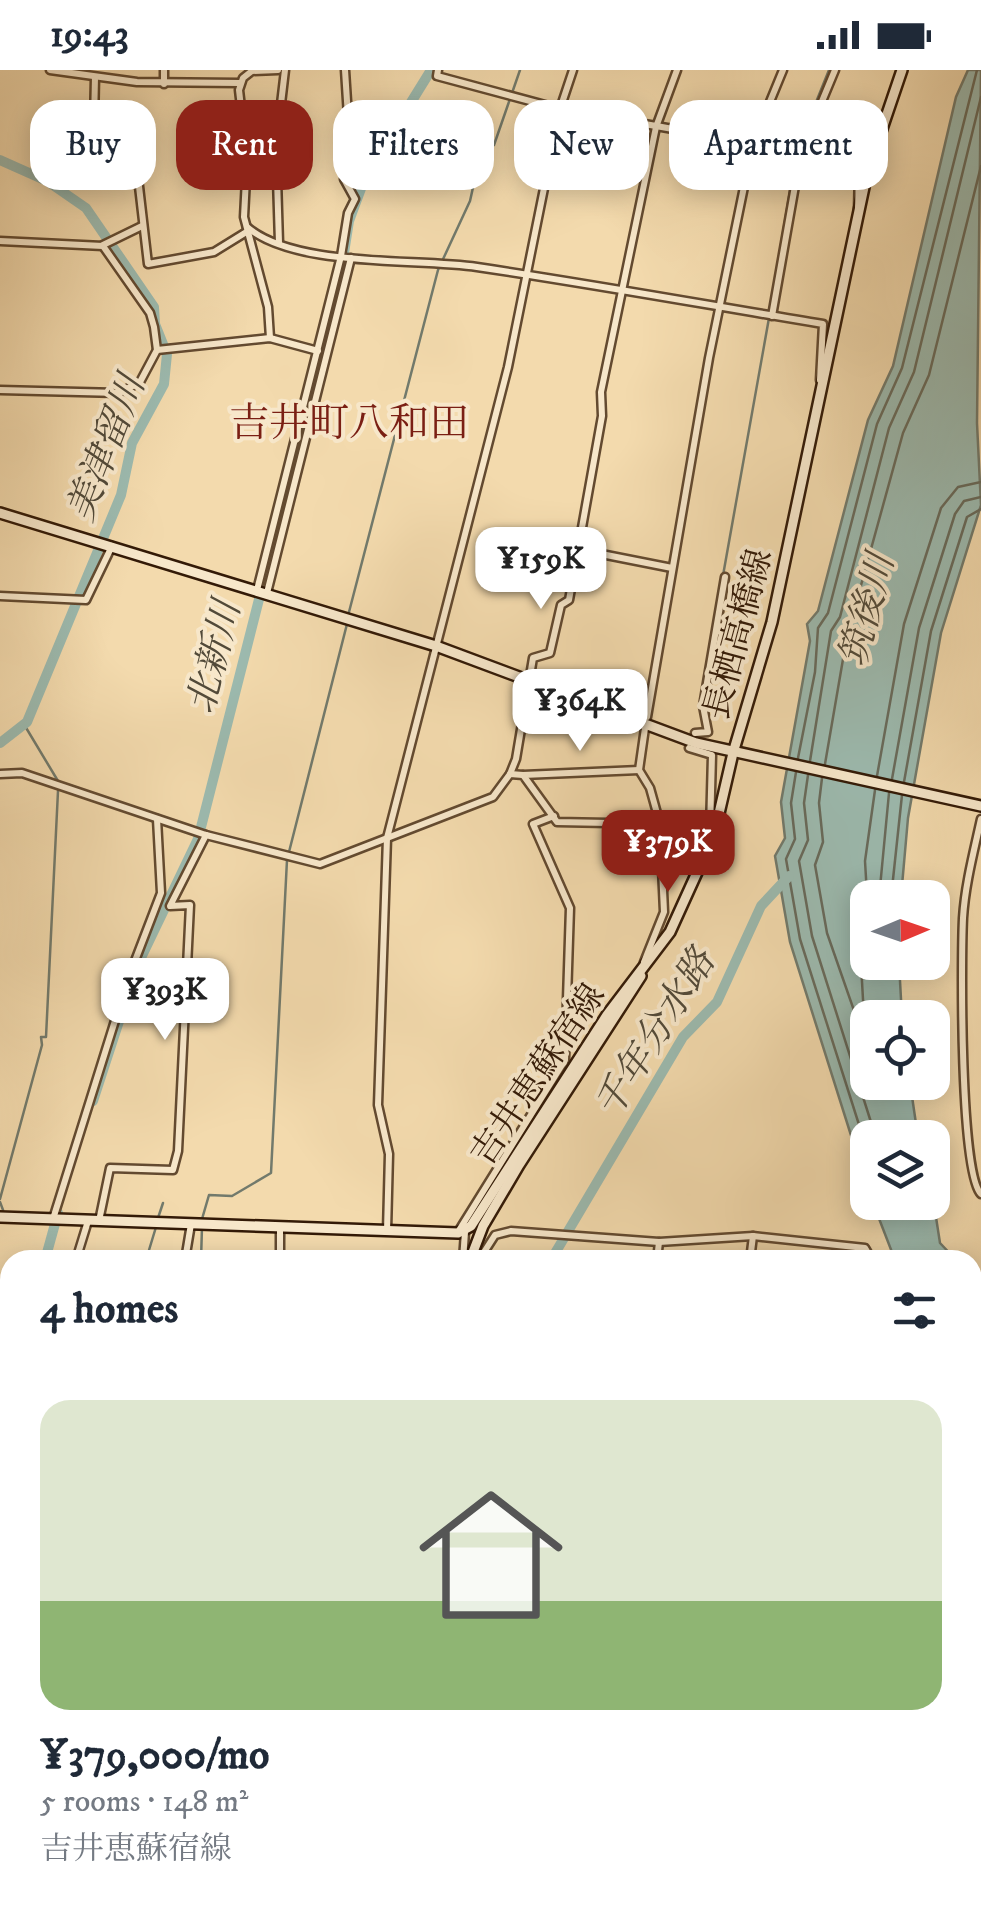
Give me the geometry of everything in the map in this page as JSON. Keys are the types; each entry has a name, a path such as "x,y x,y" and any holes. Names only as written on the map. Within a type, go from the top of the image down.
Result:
{"main road":[{"name":"長栖高橋線","path":"0,513 436,646 649,727 736,754 772,622 858,213 902,70"},
{"path":"736,754 978,805"},
{"name":"吉井恵蘇宿線","path":"462,1233 683,908 714,835 736,754"},
{"path":"472,1250 510,1180 645,968"},
{"path":"0,1217 462,1233"}],"street":[{"path":"50,70 164,84 240,83 257,70 278,70"},
{"path":"164,70 164,84"},
{"path":"280,243 276,146 285,70"},
{"path":"262,592 347,257 348,213 355,199 344,179 349,132 345,70"},
{"path":"438,70 437,76 522,100"},
{"path":"563,100 573,70"},
{"path":"0,774 22,773 206,835 320,864 492,797 510,774 533,658 550,653 561,605 569,600 602,416 601,392 656,127 678,70"},
{"path":"771,100 783,70"},
{"path":"823,100 835,70"},
{"path":"95,76 96,130 103,141 126,144 136,152 148,264 214,252 248,229"},
{"path":"240,83 248,229 268,307 270,338"},
{"path":"649,126 669,129"},
{"path":"386,1231 390,1154 378,1105 387,838 528,275 544,190"},
{"path":"647,717 743,190"},
{"path":"772,316 794,190"},
{"path":"858,213 859,190"},
{"path":"0,241 106,243 142,226"},
{"path":"248,229 280,243 347,257 441,262 823,324 822,396"},
{"path":"106,243 150,313 162,349"},
{"path":"262,592 318,351 347,257"},
{"path":"162,349 270,338 318,351"},
{"path":"0,390 119,393 140,382 162,349"},
{"path":"0,596 86,600 112,545"},
{"path":"581,550 672,568"},
{"path":"695,732 708,732 704,706 724,578"},
{"path":"645,728 640,770 650,788 660,824 664,912 645,968"},
{"path":"689,748 712,755 710,829 714,835"},
{"path":"510,774 640,770"},
{"path":"523,775 558,822 660,824"},
{"path":"465,1250 462,1233 565,1060 570,908 533,824 554,816"},
{"path":"57,1219 128,980 161,893 158,819"},
{"path":"981,819 966,890 963,958 967,1129 981,1194"},
{"path":"80,1250 110,1168 173,1170 178,1152 190,905 170,906 206,835"},
{"path":"189,1250 198,1224"},
{"path":"280,1229 280,1250"},
{"path":"485,1250 494,1235 512,1231 659,1242 753,1236 854,1245 866,1250"},
{"path":"751,1250 753,1236"},
{"path":"659,1242 659,1250"}],"water":[{"name":"筑後川","path":"968,70 981,70 977,423 981,505 941,633 908,818 903,880 850,880 850,980 900,980 901,1000 850,1000 850,1100 913,1100 915,1120 850,1120 850,1132 790,942 775,856 785,838 781,802 810,641 807,624 818,611 868,420 893,366 956,97"},
{"path":"880,1220 936,1220 940,1243 947,1250 891,1250"}],"waterway":[{"name":"北新川","path":"93,1101 137,966 198,839 339,285 349,221 366,175 431,70"},
{"path":"349,612 438,270 470,201 480,156 494,145 520,70"},
{"path":"817,100 829,70"},
{"name":"美津留川","path":"0,160 47,181 86,208 154,307 155,324 167,354 164,384 132,443 121,495 27,722 0,743"},
{"path":"770,310 790,190"},
{"path":"702,693 769,318"},
{"path":"289,852 347,624"},
{"path":"25,726 58,781"},
{"path":"0,1199 41,1037 46,1037 58,791"},
{"path":"202,1219 209,1195 232,1196 271,1173 287,860"},
{"name":"千年分水路","path":"557,1250 683,1037 717,1002 761,906 789,876"},
{"path":"0,1202 3,1210"},
{"path":"158,1218 163,1203"},
{"name":"北新川","path":"48,1250 58,1213"},
{"path":"149,1250 156,1227"},
{"path":"201,1250 202,1227"},
{"path":"283,1250 284,1234"}],"district":[{"name":"吉井町八和田","path":"349,422"}]}
